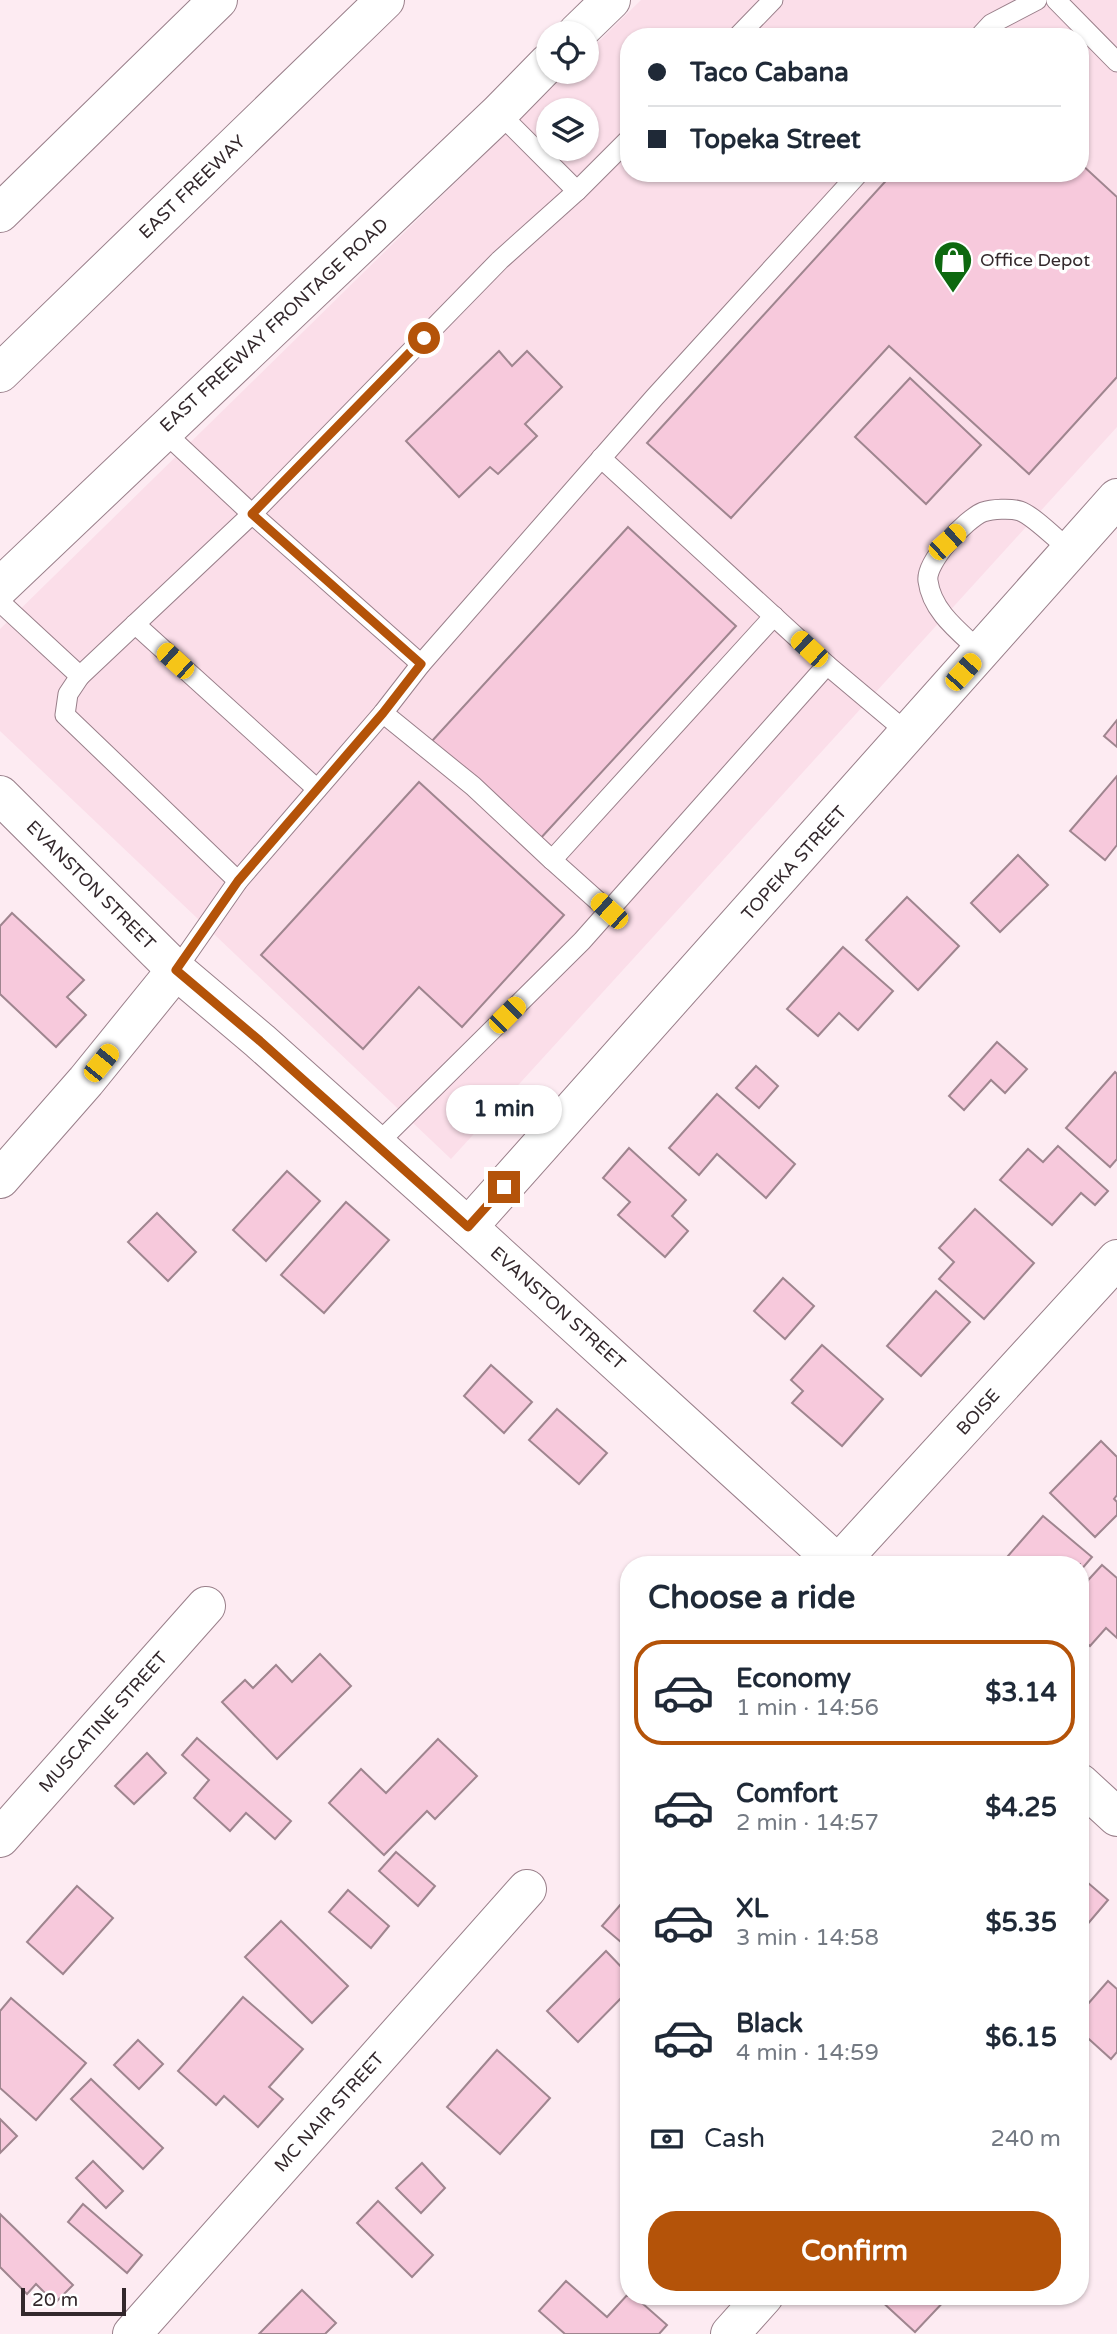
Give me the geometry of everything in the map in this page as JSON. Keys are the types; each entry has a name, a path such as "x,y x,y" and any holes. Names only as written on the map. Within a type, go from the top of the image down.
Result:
{"main road":[{"path":"0,213 218,0"},
{"name":"EAST FREEWAY","path":"0,373 385,0"},
{"path":"589,21 611,0"},
{"name":"EAST FREEWAY FRONTAGE ROAD","path":"0,587 536,76"},
{"name":"TOPEKA STREET","path":"468,1227 1117,498"},
{"name":"EVANSTON STREET","path":"0,795 176,970 468,1227 829,1556"},
{"path":"0,1179 86,1081 176,970"},
{"name":"BOISE","path":"845,1556 1117,1259"},
{"name":"MUSCATINE STREET","path":"0,1838 206,1606"},
{"path":"1089,1791 1117,1817"},
{"name":"MC NAIR STREET","path":"132,2334 527,1889"},
{"path":"730,2334 756,2305"}],"lane":[{"path":"746,28 773,0"},
{"path":"987,28 1037,0"},
{"path":"1056,0 1084,28"},
{"path":"1089,34 1117,62"},
{"path":"499,113 577,191"},
{"path":"238,881 65,715 68,694 80,676 252,514 500,260 620,148"},
{"path":"176,970 238,881 383,713 421,664 601,458 851,182"},
{"path":"163,430 252,514 421,664"},
{"path":"601,458 827,665 909,734"},
{"path":"981,652 933,602 927,578 947,542 981,513 1020,511 1070,551"},
{"path":"0,603 80,676"},
{"path":"552,860 774,616"},
{"path":"135,624 317,789"},
{"path":"376,1145 582,940 827,665"},
{"path":"383,713 473,786 609,911"}],"shaded area":[{"path":"641,0 1117,0 1117,427 451,1159 0,731 0,629 536,103 536,161 599,161 599,98 541,98 556,84 599,84 599,41"}],"building":[{"path":"1089,171 1117,197 1117,377 1029,474 889,346 731,518 647,443 885,182 1089,182"},
{"path":"499,351 512,366 527,351 562,387 525,424 537,436 498,474 490,467 459,497 406,441"},
{"path":"910,378 981,445 926,504 855,437"},
{"path":"628,527 736,626 539,840 432,741"},
{"path":"1117,720 1117,747 1104,736"},
{"path":"1117,776 1117,845 1105,860 1070,831"},
{"path":"419,782 564,915 462,1027 419,987 363,1049 261,955"},
{"path":"1018,855 1048,885 1000,932 971,903"},
{"path":"907,897 959,946 918,990 866,940"},
{"path":"12,913 84,980 67,997 86,1015 56,1047 0,994 0,926"},
{"path":"843,947 893,991 858,1030 839,1013 818,1036 787,1009"},
{"path":"997,1042 1027,1069 1005,1093 991,1080 964,1110 949,1096"},
{"path":"756,1066 778,1086 759,1108 736,1088"},
{"path":"1115,1072 1117,1159 1110,1167 1066,1128"},
{"path":"717,1094 795,1164 766,1198 717,1154 699,1175 669,1148"},
{"path":"1058,1146 1108,1191 1095,1205 1081,1193 1052,1225 1000,1180 1028,1149 1043,1162"},
{"path":"629,1148 686,1200 672,1216 688,1231 665,1257 618,1215 630,1202 603,1178"},
{"path":"287,1171 320,1201 266,1261 233,1230"},
{"path":"346,1202 389,1240 324,1313 281,1275"},
{"path":"975,1209 1034,1263 984,1319 939,1279 954,1262 939,1248"},
{"path":"157,1213 196,1252 168,1281 128,1242"},
{"path":"783,1278 814,1306 785,1339 754,1311"},
{"path":"936,1291 970,1322 921,1376 887,1346"},
{"path":"822,1345 883,1399 842,1446 792,1403 803,1391 791,1380"},
{"path":"491,1365 532,1402 504,1433 464,1396"},
{"path":"557,1409 607,1453 579,1484 529,1440"},
{"path":"1101,1441 1117,1457 1117,1495 1114,1499 1117,1502 1117,1515 1095,1537 1050,1493"},
{"path":"1043,1516 1092,1557 1089,1560 1089,1556 1008,1556"},
{"path":"1102,1565 1117,1578 1117,1638 1106,1628 1090,1646 1089,1645 1089,1579"},
{"path":"320,1654 351,1686 277,1759 222,1702 245,1680 253,1688 276,1665 292,1682"},
{"path":"197,1738 291,1821 275,1839 246,1813 230,1831 194,1798 209,1780 182,1755"},
{"path":"438,1739 477,1776 435,1819 427,1811 384,1855 329,1803 361,1769 386,1793"},
{"path":"147,1753 166,1773 134,1804 115,1786"},
{"path":"396,1852 435,1886 418,1906 379,1871"},
{"path":"1089,1884 1108,1900 1089,1922"},
{"path":"77,1886 113,1918 63,1974 27,1942"},
{"path":"348,1890 389,1926 371,1948 329,1912"},
{"path":"620,1905 620,1941 602,1926"},
{"path":"281,1921 348,1986 312,2023 245,1957"},
{"path":"606,1951 620,1966 620,1999 578,2042 547,2011"},
{"path":"1108,1981 1117,1989 1117,2052 1111,2059 1089,2039 1089,2003"},
{"path":"243,1997 303,2049 269,2087 283,2099 258,2127 224,2096 216,2105 178,2071"},
{"path":"11,1998 86,2063 36,2120 0,2088 0,2011"},
{"path":"138,2040 163,2064 139,2089 114,2065"},
{"path":"497,2050 550,2098 500,2154 447,2107"},
{"path":"91,2079 163,2148 143,2169 71,2099"},
{"path":"0,2119 17,2136 0,2153"},
{"path":"93,2161 123,2191 106,2208 76,2178"},
{"path":"422,2163 445,2188 421,2213 396,2188"},
{"path":"378,2201 433,2255 412,2277 357,2223"},
{"path":"83,2204 142,2255 127,2273 68,2222"},
{"path":"0,2214 73,2285 55,2303 36,2284 27,2294 0,2267"},
{"path":"566,2281 607,2317 620,2303 620,2305 644,2305 667,2325 659,2334 565,2334 539,2311"},
{"path":"302,2290 336,2323 325,2334 259,2334"},
{"path":"886,2305 940,2305 915,2332"}],"place":[{"name":"Office Depot","path":"953,294"}],"route":[{"path":"424,338 252,514 421,664 383,713 238,881 176,970 260,1041 468,1227 504,1187"}]}
